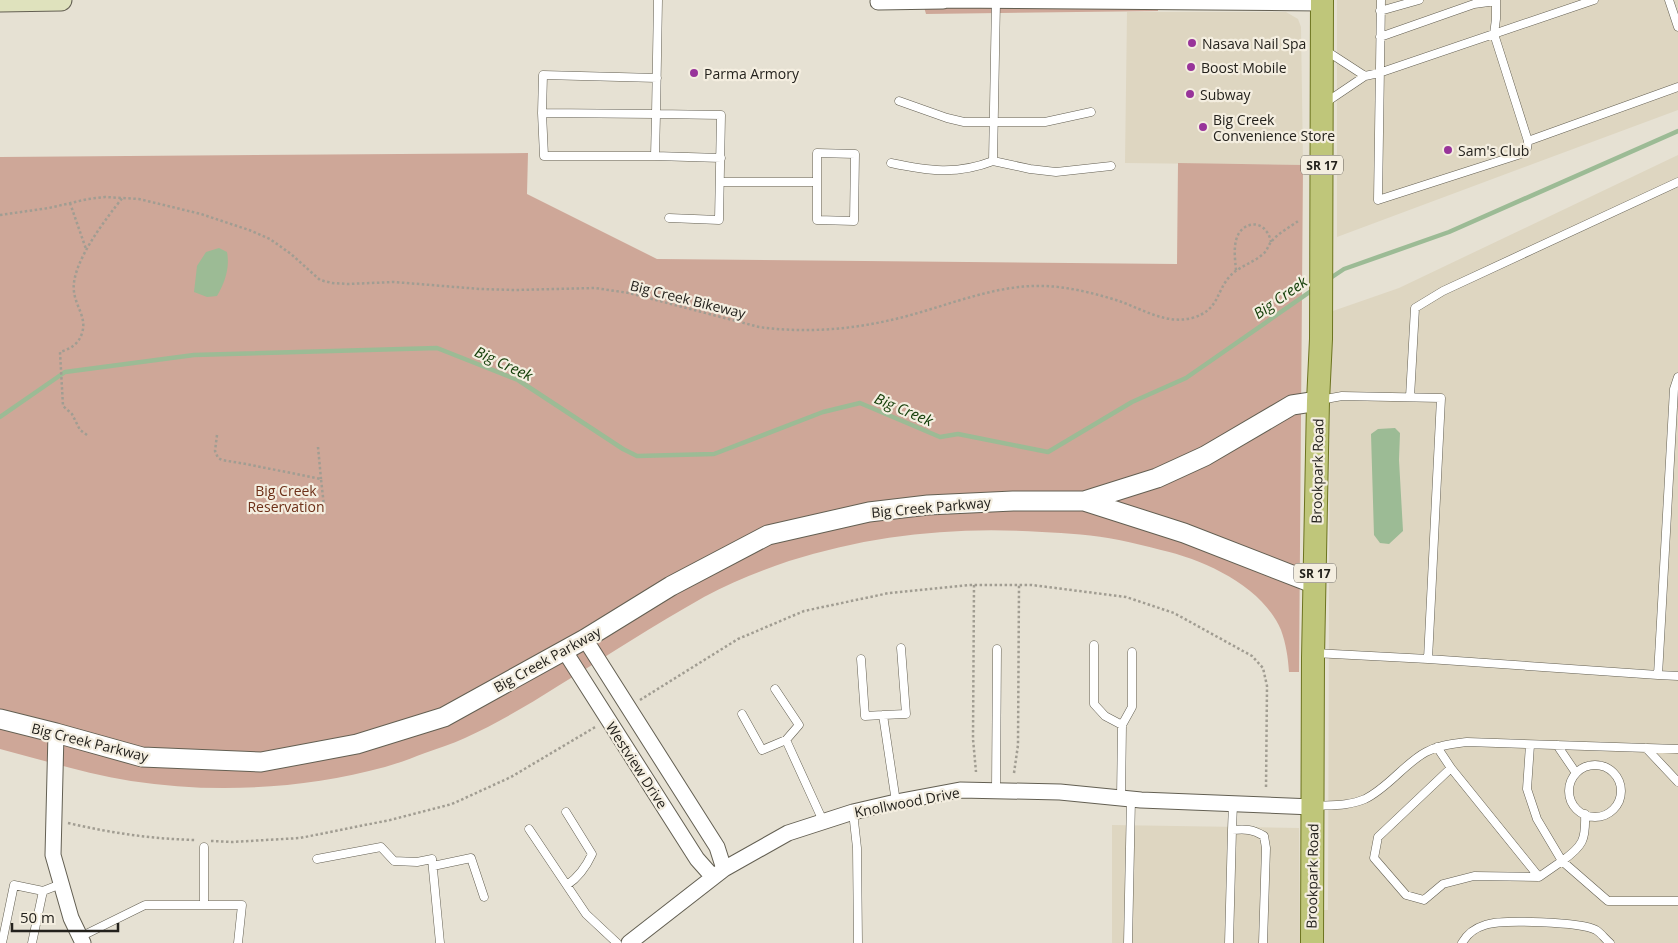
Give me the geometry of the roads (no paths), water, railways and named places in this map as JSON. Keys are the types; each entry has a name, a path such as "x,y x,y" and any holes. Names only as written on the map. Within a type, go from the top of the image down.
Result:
{"main road":[{"path":"0,1 61,0"},
{"name":"Brookpark Road","path":"1312,943 1313,654 1321,339 1322,1"}],"street":[{"path":"878,2 943,0 1322,1"},
{"name":"Big Creek Parkway","path":"0,720 56,733 142,757 261,762 357,744 444,717 585,639 672,586 768,535 870,512 928,505 1013,501 1084,501 1157,478 1205,456 1292,405 1318,400"},
{"name":"Big Creek Parkway","path":"1084,501 1184,534 1315,584"},
{"name":"Westview Drive","path":"585,639 717,847 719,873"},
{"name":"Westview Drive","path":"564,650 697,859 719,873"},
{"path":"617,734 632,714"},
{"path":"56,733 53,855 71,918 82,940"},
{"path":"662,804 681,790"},
{"name":"Knollwood Drive","path":"629,943 719,873 788,833 853,812 896,802 960,790 996,790 1060,792 1126,799 1313,807"}],"lane":[{"path":"655,156 658,0"},
{"path":"1380,37 1474,2 1496,1 1494,34 1528,141 1527,148 1521,154 1378,200 1379,73 1381,0"},
{"path":"1380,11 1419,0"},
{"path":"1322,106 1365,76 1379,73 1594,0"},
{"path":"1669,0 1678,27"},
{"path":"993,161 996,1"},
{"path":"1322,49 1365,76"},
{"path":"657,78 543,75 544,156 721,158"},
{"path":"1528,141 1678,87"},
{"path":"899,101 964,122 1045,122 1090,112"},
{"path":"542,113 721,114 719,220 669,218"},
{"path":"817,154 854,154 854,222 817,220 817,182 817,154"},
{"path":"891,163 920,170 938,171 968,168 993,161 1030,169 1056,172 1111,166"},
{"path":"721,182 817,182"},
{"path":"1410,397 1414,308 1443,291 1678,182"},
{"path":"1658,675 1674,389 1678,378"},
{"path":"1318,400 1342,396 1441,398 1428,659"},
{"path":"1094,645 1094,704 1105,716 1122,725"},
{"path":"862,659 865,716 906,714 901,648"},
{"path":"996,790 997,649"},
{"path":"1128,943 1126,799 1122,725 1132,707 1132,652"},
{"path":"1313,654 1428,659 1678,676"},
{"path":"742,714 762,750 786,740 799,725 774,689"},
{"path":"883,715 896,802"},
{"path":"786,740 823,821"},
{"path":"1313,807 1345,804 1364,799 1385,786 1424,753 1438,747 1467,742 1678,749"},
{"path":"1530,745 1527,789 1537,819 1562,861 1608,901 1678,901"},
{"path":"1557,746 1576,774"},
{"path":"1438,747 1451,768 1539,877"},
{"path":"1646,748 1678,782"},
{"path":"1591,765 1600,765 1615,774 1621,791 1619,800 1614,808 1601,816 1585,814 1573,804 1569,788 1571,780 1583,768 1591,765"},
{"path":"1451,768 1378,837 1374,858 1406,896 1424,900 1443,884 1474,876 1539,877 1576,851 1585,831 1585,814"},
{"path":"1229,943 1233,804"},
{"path":"566,812 592,854 586,868 567,885"},
{"path":"853,812 856,848 858,943"},
{"path":"529,829 586,914 616,943"},
{"path":"1232,830 1252,830 1264,836 1266,848 1263,943"},
{"path":"204,847 204,905"},
{"path":"317,859 380,848 394,861 417,862 432,859 440,943"},
{"path":"433,866 472,858 484,897"},
{"path":"2,943 14,885 43,891 61,884"},
{"path":"32,943 43,891"},
{"path":"82,940 145,905 242,905 238,943"},
{"path":"1462,943 1467,935 1485,924 1502,922 1577,925 1596,930 1610,943"}],"waterway":[{"name":"Big Creek","path":"1329,279 1344,269 1449,232 1678,131"},
{"name":"Big Creek","path":"0,417 65,372 194,355 437,348 518,380 623,449 637,456 714,454 823,412 860,403 940,437 958,434 1048,452 1132,402 1186,378 1314,289"}],"place":[{"name":"Nasava Nail Spa","path":"1192,43"},
{"name":"Boost Mobile","path":"1191,67"},
{"name":"Parma Armory","path":"694,73"},
{"name":"Subway","path":"1190,94"},
{"name":"Big Creek Convenience Store","path":"1203,127"},
{"name":"Sam's Club","path":"1448,150"}],"park label":[{"name":"Big Creek Reservation","path":"286,498"}]}
